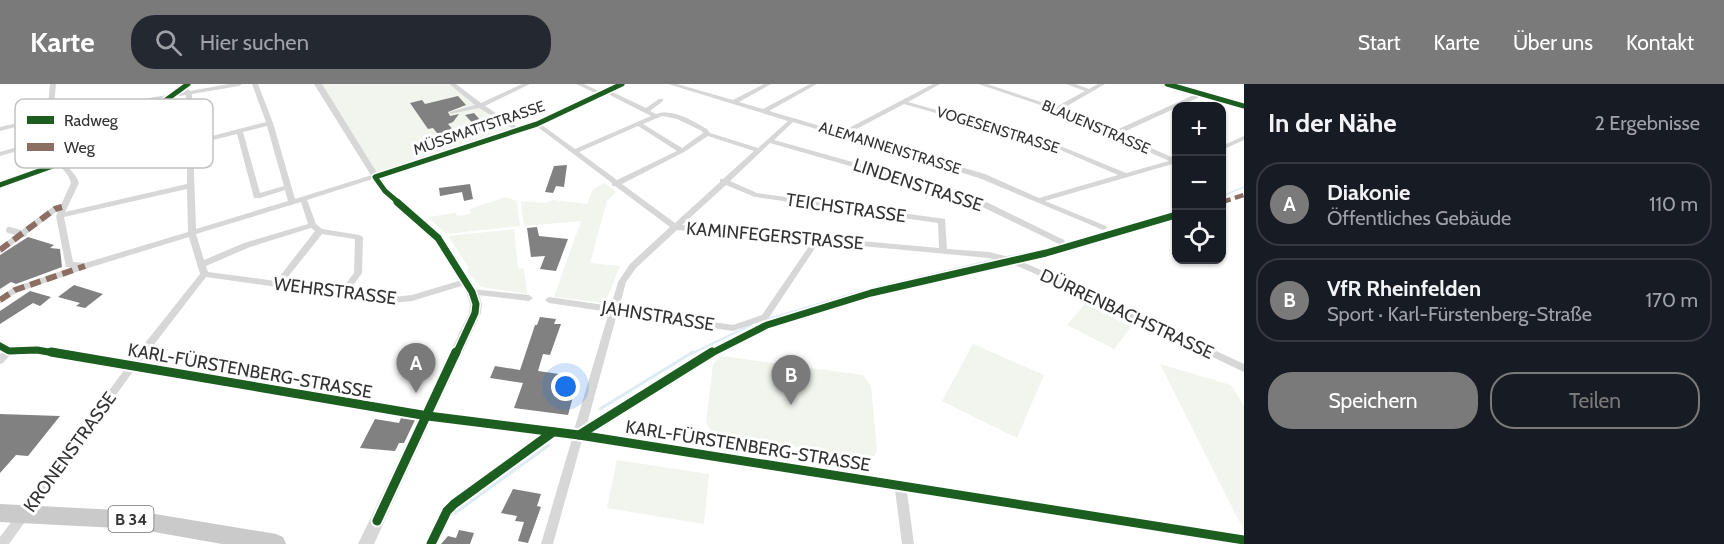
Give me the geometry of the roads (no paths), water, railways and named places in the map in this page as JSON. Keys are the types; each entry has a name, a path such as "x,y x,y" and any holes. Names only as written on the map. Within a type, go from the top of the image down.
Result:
{"main road":[{"path":"167,99 187,88"},
{"path":"0,184 50,168"},
{"name":"B 34","path":"0,513 137,520 276,544"}],"street":[{"path":"51,99 53,84"},
{"path":"187,88 239,84"},
{"path":"255,84 270,123 292,202"},
{"path":"318,84 385,191 431,230 469,287 476,304 475,313 428,416 366,544"},
{"path":"452,84 480,106 519,130"},
{"path":"452,113 480,106 528,84"},
{"path":"579,84 654,115"},
{"name":"MÜSSMATTSTRASSE","path":"85,266 375,177 537,124 622,84"},
{"name":"ALEMANNENSTRASSE","path":"671,84 982,176 1102,228"},
{"path":"691,90 699,84"},
{"path":"734,102 768,84"},
{"path":"764,111 814,84"},
{"path":"842,134 937,84"},
{"name":"BLAUENSTRASSE","path":"981,84 1057,109 1172,159"},
{"path":"1069,84 1090,91"},
{"path":"1057,109 1102,84"},
{"path":"1167,84 1244,106"},
{"path":"1116,133 1202,94"},
{"path":"154,99 171,96"},
{"path":"646,111 661,100"},
{"name":"VOGESENSTRASSE","path":"903,102 1051,144 1124,175"},
{"path":"574,152 639,124 654,115 661,114 679,117 702,127 707,134 759,150"},
{"path":"547,544 622,282 628,272 723,181 793,119"},
{"path":"213,138 270,123"},
{"name":"KAMINFEGERSTRASSE","path":"537,124 675,227 989,255 1011,260"},
{"path":"639,124 682,151"},
{"path":"0,129 15,125"},
{"path":"240,132 256,196 287,187"},
{"path":"615,184 682,151 707,134"},
{"path":"1226,146 1244,138"},
{"name":"LINDENSTRASSE","path":"769,141 971,198 1061,242"},
{"path":"0,154 15,150"},
{"path":"1039,200 1172,162"},
{"path":"67,168 71,171 75,183 61,211 69,265 85,266"},
{"path":"190,168 192,233 203,269 247,245 312,225"},
{"name":"TEICHSTRASSE","path":"723,181 755,195 942,221 943,252"},
{"path":"0,250 56,208 61,211 190,186"},
{"path":"303,198 312,225 320,231 359,237 357,273 343,293"},
{"path":"9,230 24,234"},
{"path":"278,284 320,231"},
{"name":"JAHNSTRASSE","path":"549,300 614,308 734,328 765,317 817,240"},
{"name":"DÜRRENBACHSTRASSE","path":"1011,260 1244,368"},
{"path":"0,300 15,291 85,266"},
{"name":"WEHRSTRASSE","path":"203,269 278,284 393,300 469,287"},
{"name":"KRONENSTRASSE","path":"2,544 203,269"},
{"path":"469,287 529,298"},
{"path":"0,360 5,348"},
{"name":"KARL-FÜRSTENBERG-STRASSE","path":"5,348 37,350 428,416 579,435 1244,540"},
{"path":"900,485 908,544"}],"waterway":[{"path":"1226,194 1244,187"},
{"path":"1006,257 1044,250 1172,212"},
{"path":"768,319 862,291 997,259"},
{"path":"691,354 751,325"},
{"path":"600,409 693,352"},
{"path":"455,513 549,445"}],"place":[{"name":"Diakonie","path":"416,393"},
{"name":"VfR Rheinfelden","path":"791,405"}]}
